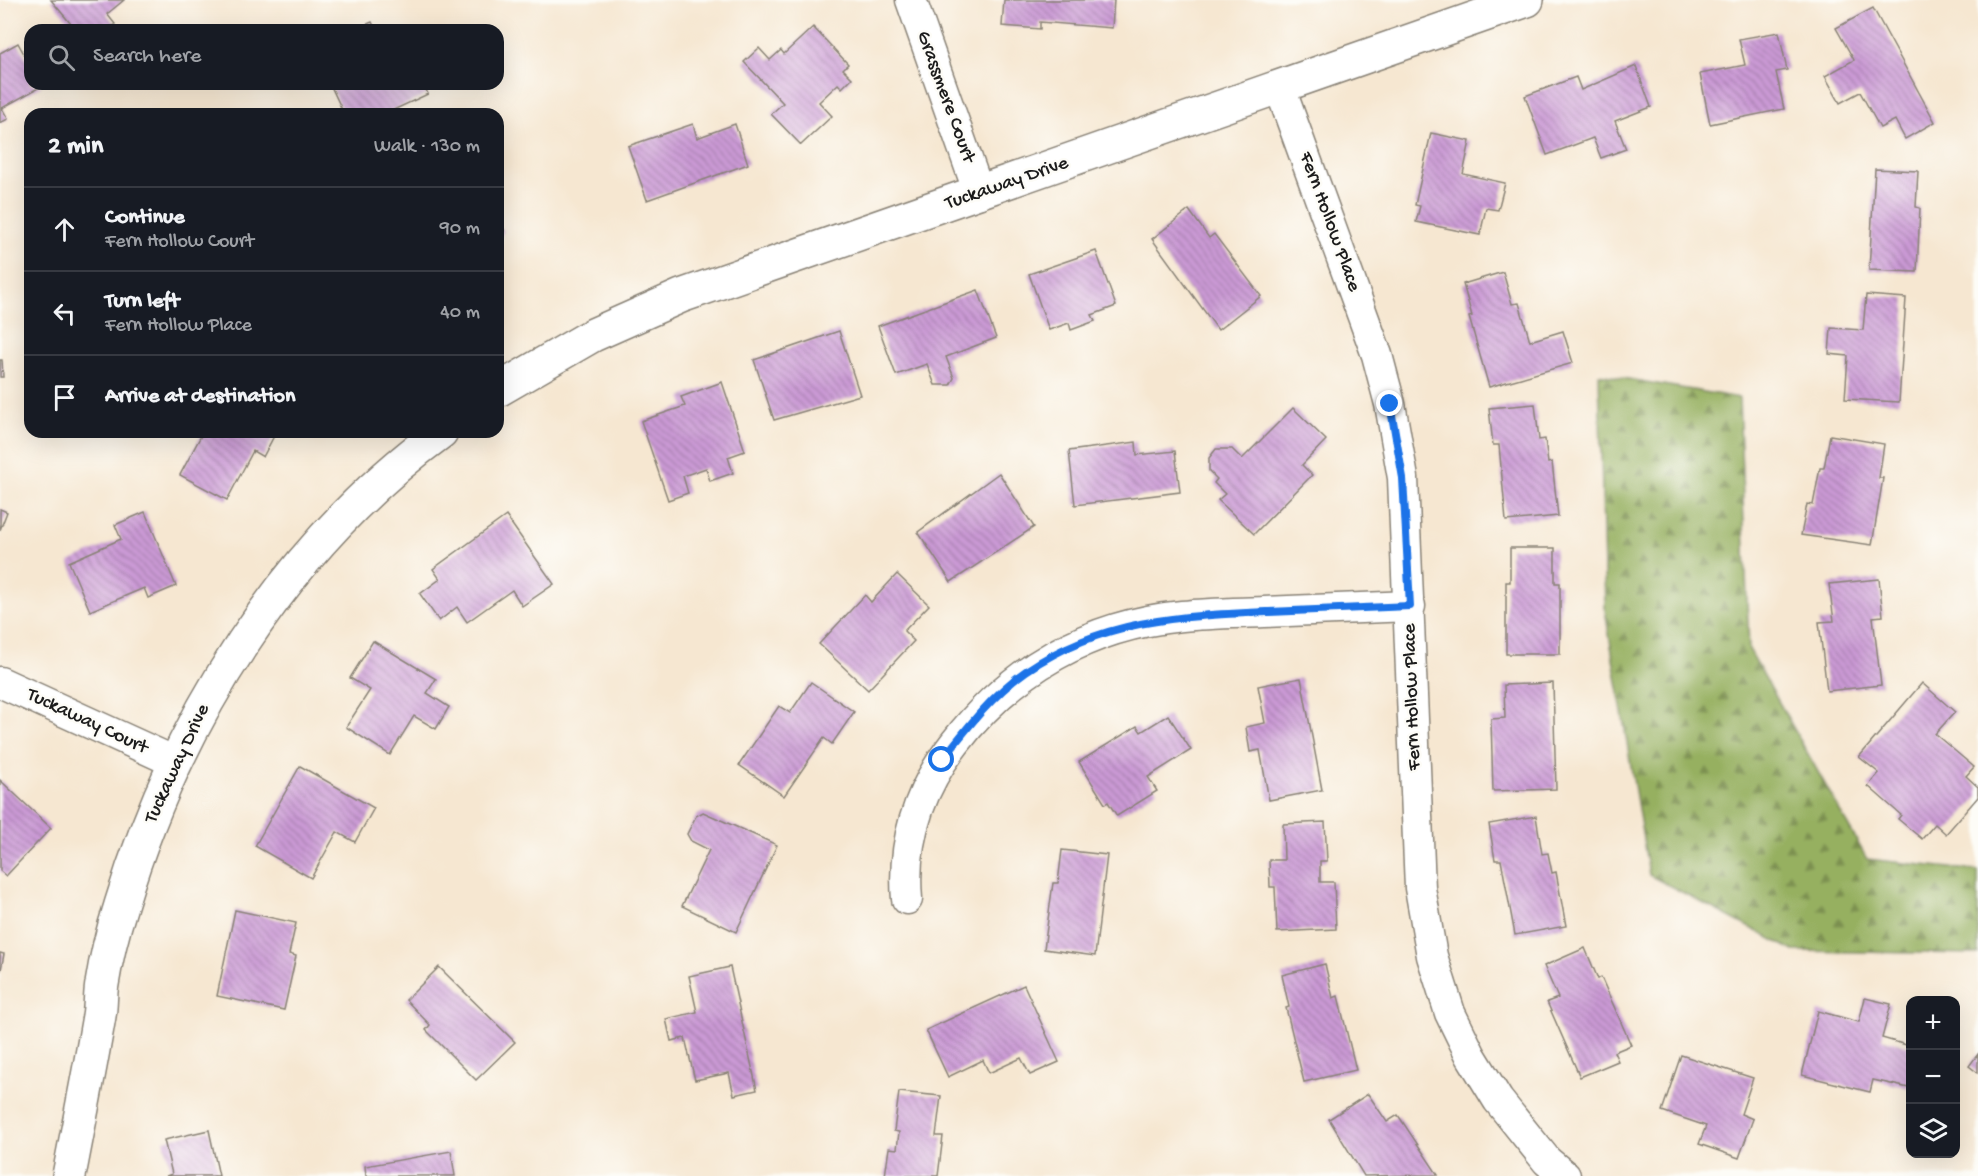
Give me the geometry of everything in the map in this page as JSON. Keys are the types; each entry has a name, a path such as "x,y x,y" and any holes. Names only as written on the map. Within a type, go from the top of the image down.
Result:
{"street":[{"name":"Grassmere Court","path":"910,0 979,194"},
{"name":"Tuckaway Drive","path":"504,386 592,335 681,296 979,194 1527,0"},
{"name":"Fern Hollow Place","path":"1280,88 1377,355 1390,404 1403,478 1420,888 1432,956 1450,1013 1471,1056 1498,1100 1547,1161 1565,1176"},
{"name":"Tuckaway Drive","path":"69,1176 100,1013 102,984 121,905 154,809 174,762 208,699 271,604 320,543 424,438"},
{"path":"907,899 909,840 920,801 942,760 979,712 1025,672 1066,648 1134,623 1182,616 1410,606"},
{"name":"Tuckaway Court","path":"0,682 174,762"}],"green space":[{"path":"1599,374 1739,398 1749,649 1867,859 1978,871 1978,954 1794,951 1649,875 1605,610"}],"building":[{"path":"51,0 124,0 107,14 115,24 71,24"},
{"path":"1004,0 1114,0 1112,28 1040,22 1040,29 1002,26"},
{"path":"1873,8 1935,122 1905,139 1895,120 1880,128 1860,92 1840,103 1825,76 1854,60 1836,28"},
{"path":"813,27 848,64 843,69 852,78 842,88 838,84 819,102 832,116 801,145 771,114 783,103 744,62 759,48 770,60 781,50 784,54"},
{"path":"1779,32 1787,70 1776,72 1784,109 1710,124 1700,74 1745,65 1739,39"},
{"path":"18,43 24,54 24,90 35,90 2,108 8,119 0,123 0,53"},
{"path":"1636,66 1651,107 1615,121 1626,149 1601,158 1593,138 1547,155 1525,96 1576,77 1581,90"},
{"path":"333,90 426,90 428,94 398,108 341,108"},
{"path":"693,124 697,138 735,124 748,164 647,200 628,146"},
{"path":"1431,133 1470,141 1463,174 1505,183 1498,210 1486,208 1480,235 1416,222 1420,206 1415,205"},
{"path":"1875,169 1918,171 1916,207 1920,208 1917,272 1869,270"},
{"path":"1189,210 1209,238 1214,234 1261,296 1218,330 1152,239"},
{"path":"1096,251 1116,306 1092,315 1095,321 1071,330 1069,323 1049,330 1029,274"},
{"path":"1503,272 1512,304 1519,303 1530,341 1563,331 1573,363 1489,387 1469,317 1472,316 1463,284"},
{"path":"978,290 996,338 946,357 954,378 950,385 935,385 927,364 896,375 878,326"},
{"path":"1866,295 1906,298 1899,402 1845,399 1848,356 1829,354 1831,328 1863,330"},
{"path":"839,331 860,395 774,420 754,360"},
{"path":"0,360 2,360 3,377 0,377"},
{"path":"722,382 745,451 728,457 733,473 710,481 706,468 683,476 688,493 668,500 641,421 685,406 681,397"},
{"path":"1535,404 1539,440 1545,439 1548,463 1552,462 1558,516 1506,521 1499,445 1493,445 1489,408"},
{"path":"1293,408 1326,440 1302,465 1312,475 1254,534 1218,500 1225,494 1214,483 1217,479 1209,471 1209,458 1216,449 1232,449 1242,459"},
{"path":"1830,435 1884,444 1879,478 1883,478 1872,545 1801,535 1807,504 1813,505 1820,468 1824,468"},
{"path":"200,438 273,438 263,457 253,451 227,500 180,475"},
{"path":"1136,442 1137,455 1175,451 1180,492 1075,505 1069,451"},
{"path":"999,473 1034,527 951,582 918,532"},
{"path":"0,509 7,512 0,530"},
{"path":"145,512 176,586 148,598 144,588 90,611 69,562 121,539 115,525"},
{"path":"506,516 554,584 522,606 512,590 467,622 457,607 439,621 420,594 440,579 433,569"},
{"path":"1510,548 1555,548 1555,583 1560,583 1560,654 1506,654 1506,582 1510,582"},
{"path":"897,574 929,605 904,631 914,641 868,690 819,644 865,595 871,602"},
{"path":"1879,579 1883,616 1873,617 1881,685 1827,691 1819,622 1834,621 1829,584"},
{"path":"373,641 436,679 427,693 449,707 436,729 414,716 390,755 346,727 370,690 350,678"},
{"path":"1301,678 1322,790 1269,800 1260,750 1250,752 1246,727 1265,723 1258,686"},
{"path":"811,682 854,712 832,744 824,738 784,796 739,765 779,706 790,713"},
{"path":"1553,683 1556,789 1493,791 1491,719 1505,718 1504,685"},
{"path":"1922,683 1955,712 1935,734 1974,767 1966,776 1978,787 1978,797 1946,834 1935,824 1922,839 1898,819 1901,815 1868,786 1879,773 1859,757"},
{"path":"1168,715 1191,750 1148,777 1157,791 1117,816 1108,802 1105,804 1079,762 1137,726 1141,732"},
{"path":"300,766 374,808 355,842 337,832 311,878 255,846"},
{"path":"0,780 51,828 6,876 0,871"},
{"path":"703,812 777,845 736,932 682,906 709,850 691,841 687,834 696,816"},
{"path":"1536,816 1542,854 1548,853 1552,873 1556,872 1566,926 1515,935 1501,860 1495,860 1489,824"},
{"path":"1325,822 1327,861 1320,861 1320,882 1334,882 1336,929 1277,932 1275,887 1270,887 1269,860 1284,860 1283,824"},
{"path":"1062,850 1107,855 1095,956 1044,949 1053,883 1058,883"},
{"path":"235,910 296,923 289,954 296,956 284,1010 217,996"},
{"path":"1585,948 1598,979 1601,977 1631,1045 1614,1052 1618,1061 1580,1077 1547,1002 1558,998 1544,966"},
{"path":"0,953 4,954 1,970 0,970"},
{"path":"1325,964 1333,998 1338,996 1356,1070 1304,1082 1286,1008 1289,1007 1282,975"},
{"path":"439,967 515,1042 476,1080 426,1030 430,1025 406,1000"},
{"path":"730,967 757,1090 734,1095 729,1073 695,1080 685,1038 671,1041 666,1019 697,1012 689,976"},
{"path":"1024,985 1059,1062 1030,1075 1021,1058 989,1073 983,1060 948,1077 926,1030"},
{"path":"1865,998 1891,1004 1882,1038 1906,1045 1906,1087 1873,1080 1870,1092 1802,1075 1818,1011 1859,1022"},
{"path":"1978,1054 1978,1073 1969,1066"},
{"path":"1681,1055 1753,1078 1741,1114 1753,1119 1739,1158 1699,1144 1706,1126 1662,1111"},
{"path":"899,1092 941,1096 936,1136 943,1136 938,1176 885,1176 889,1148 897,1149 899,1132 894,1131"},
{"path":"1368,1094 1387,1122 1398,1115 1438,1175 1364,1176 1329,1119"},
{"path":"209,1130 219,1176 166,1176 172,1174 164,1140"},
{"path":"451,1151 455,1176 366,1176 365,1166"}],"route":[{"path":"942,760 979,712 1025,672 1066,648 1134,623 1182,616 1410,606 1403,478 1390,404"}]}
